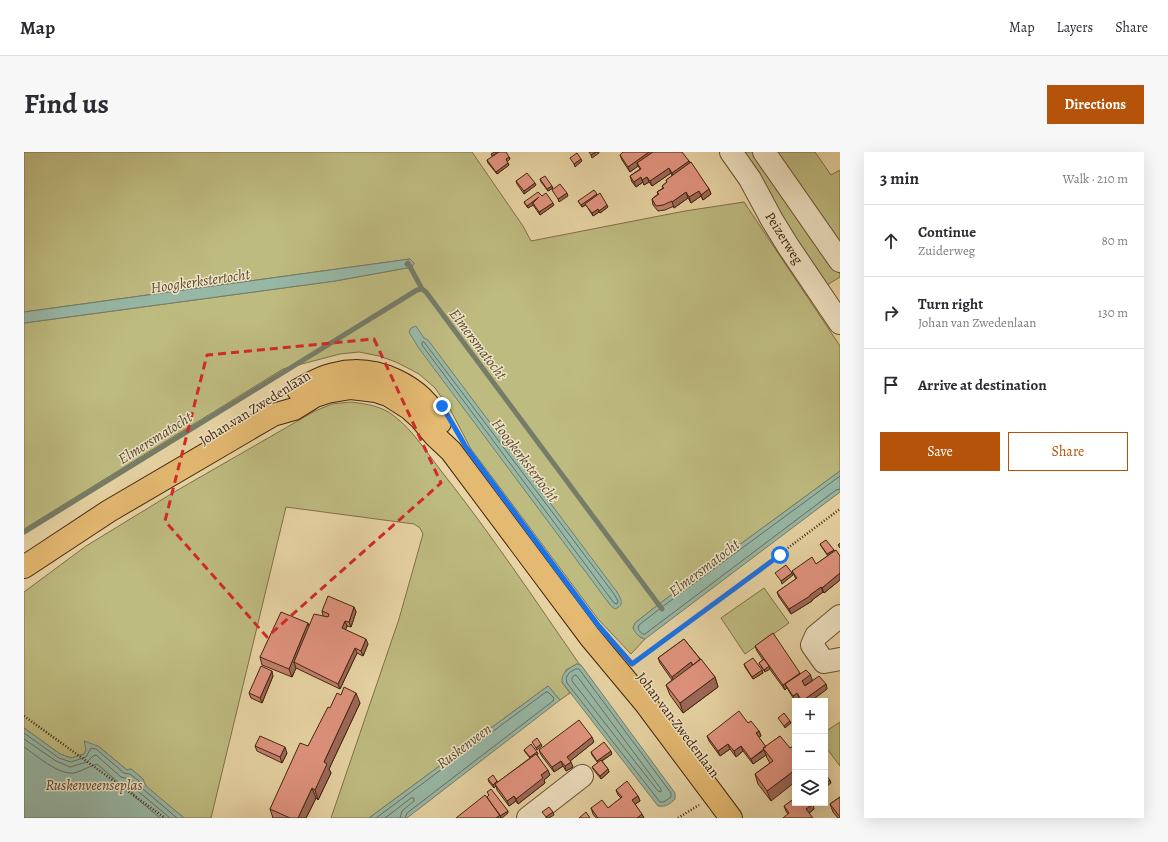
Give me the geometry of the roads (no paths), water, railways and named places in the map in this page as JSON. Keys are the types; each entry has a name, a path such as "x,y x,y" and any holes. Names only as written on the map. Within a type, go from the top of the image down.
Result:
{"main road":[{"name":"Johan van Zwedenlaan","path":"26,566 109,511 273,415 294,408 315,396 327,392 351,388 376,391 388,395 410,409 451,451 590,637 645,703 731,818"}],"street":[{"name":"Peizerweg","path":"730,152 750,179 788,246 840,323"},
{"path":"764,152 840,261"},
{"path":"840,616 816,636 812,645 824,662 840,659"},
{"path":"528,818 582,776"}],"water":[{"path":"410,259 414,263 412,267 335,281 24,323 24,312"},
{"path":"416,326 617,592 620,597 620,606 615,609 611,606 418,347 409,332 411,328"},
{"path":"840,471 840,492 645,639 637,634 633,628 635,623"},
{"path":"577,664 581,665 675,793 675,799 670,804 666,806 658,806 562,682 564,673"},
{"path":"548,686 560,700 407,818 369,818"},
{"name":"Ruskenveenseplas","path":"24,728 60,754 71,758 84,754 86,750 84,741 98,746 127,770 131,769 143,779 146,786 184,818 24,818"}],"waterway":[{"path":"407,264 408,263 422,289"},
{"name":"Elmersmatocht","path":"24,532 417,290 422,289 426,292 662,609"}],"water label":[{"name":"Hoogkerkstertocht","path":"200,281"},
{"name":"Hoogkerkstertocht","path":"525,460"},
{"name":"Ruskenveen","path":"464,746"}]}
